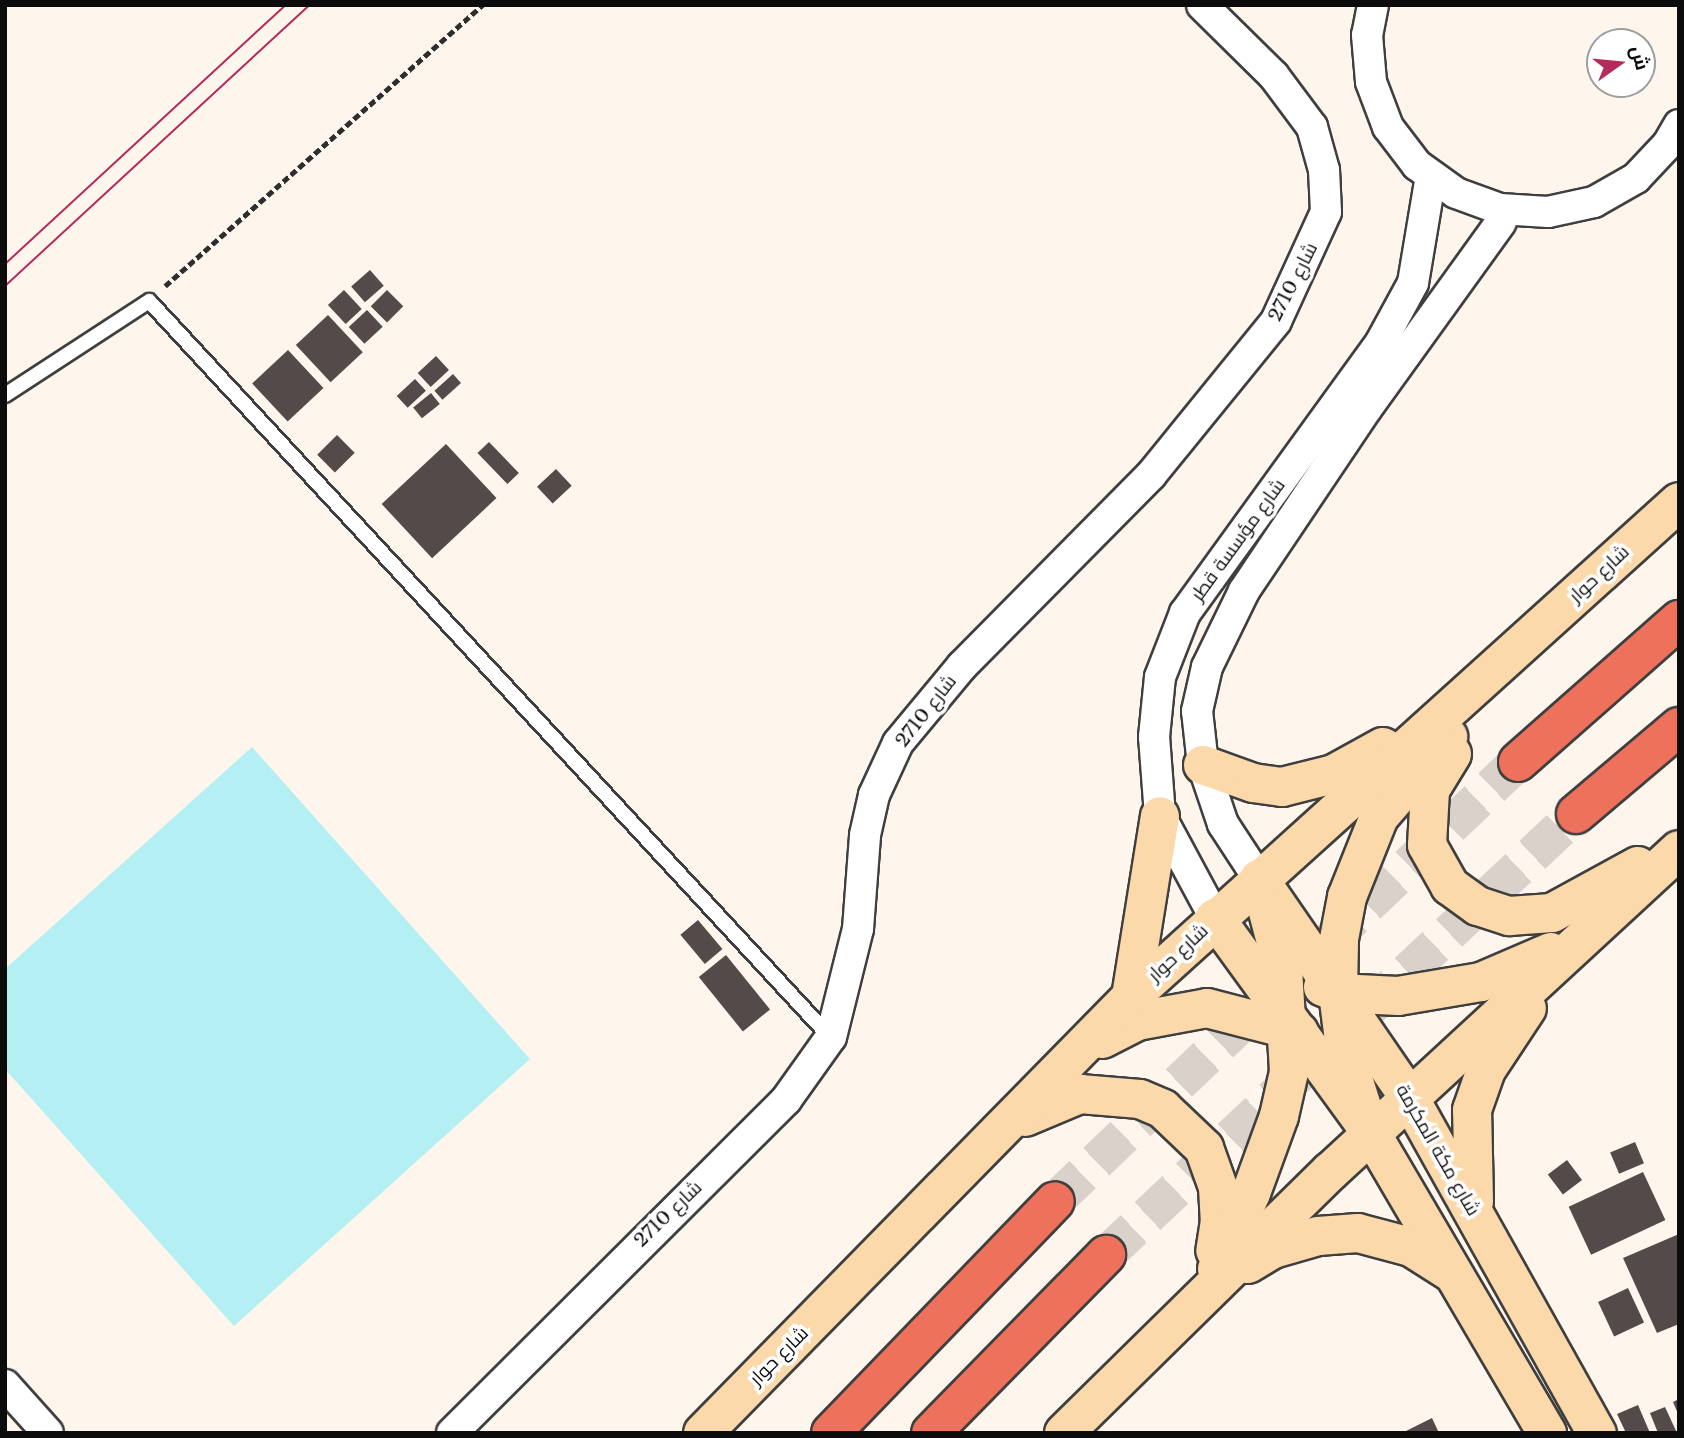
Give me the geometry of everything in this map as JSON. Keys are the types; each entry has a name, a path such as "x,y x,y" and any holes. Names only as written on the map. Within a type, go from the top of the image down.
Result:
{"highway":[{"path":"1518,762 1679,612"},
{"path":"1623,666 1679,621"},
{"path":"1576,814 1679,727"},
{"path":"831,1433 1055,1201"},
{"path":"931,1433 1106,1255"}],"main road":[{"name":"شارع حوار","path":"703,1433 1010,1124 1131,998 1215,918 1679,502"},
{"path":"1545,624 1430,790 1427,845 1450,886 1478,906 1509,916 1552,913 1679,843"},
{"path":"1371,1133 1346,1056 1338,993 1339,939 1347,897 1379,817 1545,624"},
{"path":"1203,765 1254,783 1282,787 1334,774 1444,715"},
{"path":"1131,998 1160,816"},
{"path":"1064,1433 1208,1287 1576,941 1679,850"},
{"path":"1208,1287 1251,1193 1279,1116 1289,1072 1290,1027 1283,969 1259,879"},
{"name":"شارع مكة المكرمة","path":"1259,879 1410,1099 1597,1433"},
{"path":"1215,918 1283,969 1338,993 1378,998 1481,982 1576,941"},
{"path":"1215,918 1290,1027 1371,1133 1460,1278 1547,1433"},
{"path":"1475,1215 1472,1110 1486,1070 1576,941"},
{"path":"1081,1049 1137,1021 1207,1008 1290,1027 1346,1056 1410,1099"},
{"path":"1010,1124 1080,1094 1116,1095 1163,1109 1183,1125 1204,1148 1218,1187 1220,1222 1208,1287"},
{"path":"1208,1287 1273,1249 1318,1236 1359,1233 1411,1247 1460,1278"}],"street":[{"name":"شارع 2710","path":"452,1433 786,1100 831,1037 858,929 865,835 874,795 898,743 947,683 1111,518 1207,411 1276,321 1325,212 1324,170 1312,127 1274,76 1202,5"},
{"path":"1373,5 1367,35 1371,82 1388,127 1417,165 1456,193 1500,209 1548,212 1594,202 1636,178 1668,144 1679,125"},
{"name":"شارع مؤسسة قطر","path":"1215,918 1160,816 1154,737 1160,677 1185,613 1381,342 1413,283 1430,181"},
{"name":"شارع مؤسسة قطر","path":"1259,879 1223,824 1203,765 1197,711 1207,667 1244,591 1367,408 1501,222"},
{"path":"5,1385 48,1433"}],"lane":[{"path":"5,395 149,301 831,1037"}],"path":[{"path":"149,301 483,5"}],"water":[{"path":"252,747 530,1059 234,1326 5,1069 5,969"}],"building":[{"path":"370,270 384,286 365,302 351,286"},
{"path":"344,290 362,309 346,324 328,305"},
{"path":"387,290 403,306 387,323 371,306"},
{"path":"367,310 383,327 364,344 349,327"},
{"path":"328,315 363,352 331,382 296,345"},
{"path":"288,350 323,388 288,421 252,383"},
{"path":"436,356 449,370 431,387 418,373"},
{"path":"453,374 461,383 442,400 434,391"},
{"path":"415,379 426,391 408,408 397,396"},
{"path":"431,393 440,404 422,418 413,407"},
{"path":"337,435 355,453 335,472 317,455"},
{"path":"489,442 519,473 507,484 477,453"},
{"path":"446,444 496,498 432,558 382,504"},
{"path":"556,469 572,486 553,504 537,487"},
{"path":"698,920 722,949 705,964 680,935"},
{"path":"726,955 770,1009 743,1031 699,977"},
{"path":"1635,1142 1644,1163 1619,1174 1610,1153"},
{"path":"1567,1160 1582,1180 1563,1194 1548,1174"},
{"path":"1643,1172 1665,1220 1591,1255 1569,1207"},
{"path":"1679,1234 1679,1324 1657,1333 1623,1258"},
{"path":"1628,1288 1644,1322 1614,1336 1598,1302"},
{"path":"1679,1399 1679,1416 1673,1402"},
{"path":"1638,1405 1650,1433 1626,1433 1617,1414"},
{"path":"1665,1407 1677,1433 1658,1433 1650,1413"},
{"path":"1432,1418 1439,1433 1402,1433"}],"tunnel":[{"path":"1326,944 1518,762"},
{"path":"1366,1011 1576,814"},
{"path":"1055,1201 1267,999"},
{"path":"1106,1255 1299,1074"}],"tram line":[{"path":"5,264 286,5"},
{"path":"5,286 309,5"}]}
